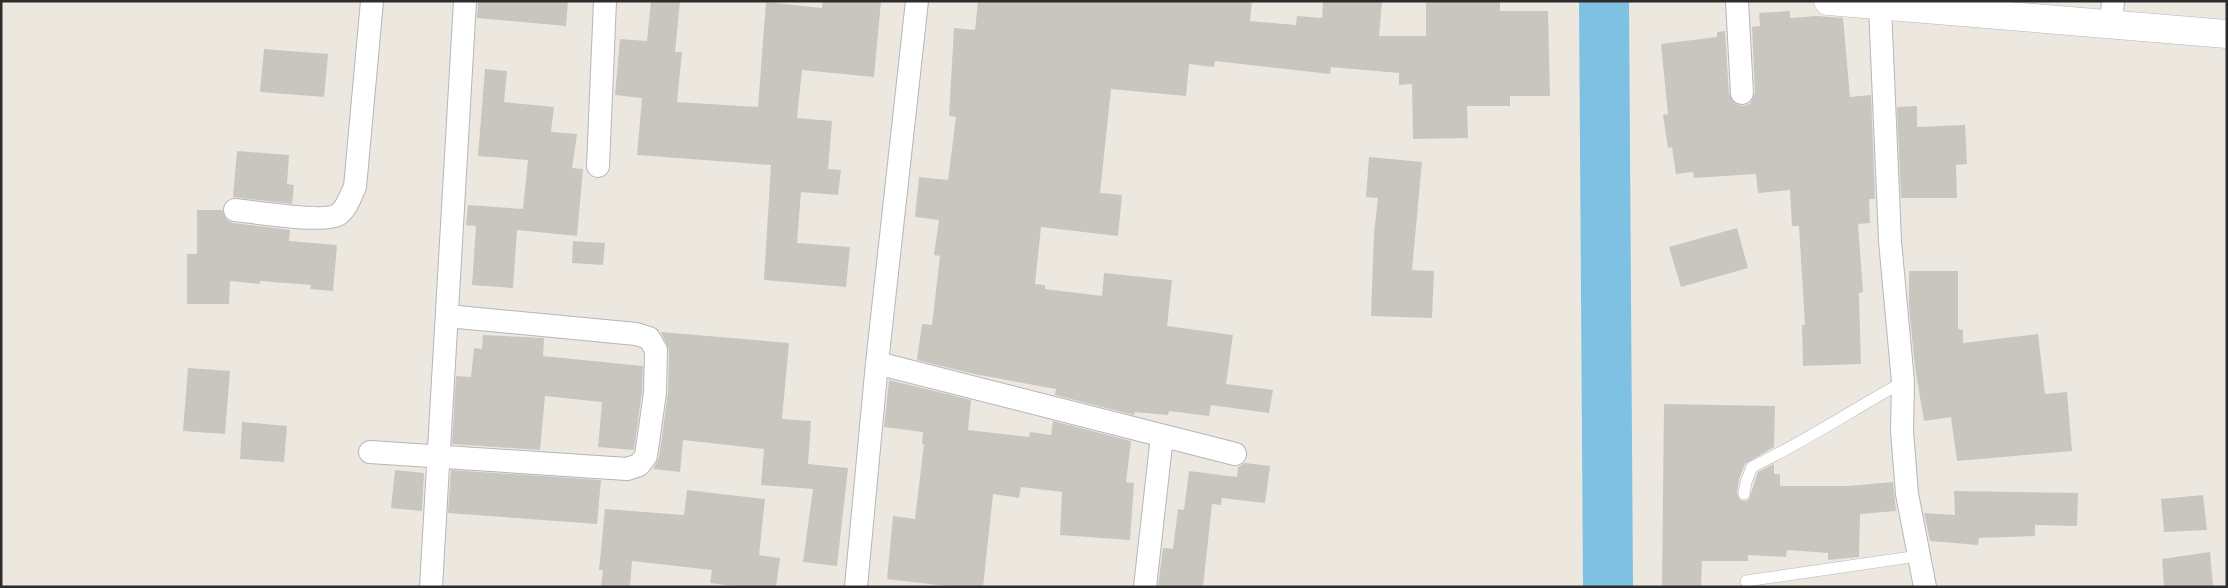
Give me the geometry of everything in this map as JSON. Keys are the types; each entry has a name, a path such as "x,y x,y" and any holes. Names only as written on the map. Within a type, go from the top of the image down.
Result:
{"street":[{"path":"235,210 322,219 339,214 349,201 355,187 372,1"},
{"path":"431,587 440,458 465,1"},
{"path":"598,166 605,1"},
{"path":"856,587 877,363 917,1"},
{"path":"1737,1 1742,93"},
{"path":"1828,1 1880,6 1909,5 2112,13 2227,34"},
{"path":"1880,6 1890,241 1902,382 1902,431 1907,494 1925,587"},
{"path":"370,452 627,469 639,465 646,456 655,394 656,350 649,338 636,334 447,316"},
{"path":"877,363 1235,454"},
{"path":"1145,587 1162,436"}],"lane":[{"path":"1744,494 1752,467 1782,452 1902,382"},
{"path":"1746,581 1918,556"}],"building":[{"path":"478,1 568,1 566,26 477,18"},
{"path":"651,1 680,1 675,52 682,52 677,102 758,107 766,2 822,8 823,1 881,1 874,77 802,70 797,118 832,121 828,169 841,170 838,195 801,192 797,243 850,247 846,287 764,280 771,165 637,155 642,98 615,95 620,39 647,41"},
{"path":"978,1 1252,1 1250,21 1296,25 1297,16 1322,18 1323,1 1382,1 1379,36 1426,36 1426,1 1500,1 1500,11 1548,11 1550,96 1510,96 1510,106 1467,106 1468,138 1413,139 1412,84 1399,85 1399,73 1331,67 1330,74 1215,61 1214,67 1189,64 1186,96 1111,89 1100,193 1122,195 1118,236 1041,227 1035,284 1045,285 1045,289 1102,296 1104,273 1172,280 1167,326 1233,335 1226,384 1273,390 1269,413 1211,405 1209,416 1169,411 1168,415 1135,412 1134,415 1055,395 1056,389 974,374 917,360 922,324 932,325 940,256 934,255 939,220 915,217 919,177 948,180 956,117 949,116 954,28 975,30"},
{"path":"1790,11 1790,18 1817,16 1843,18 1850,97 1871,95 1875,199 1869,199 1870,223 1858,224 1863,292 1859,293 1861,364 1803,366 1802,325 1805,325 1799,226 1792,226 1790,190 1758,193 1756,174 1694,178 1693,172 1676,174 1672,147 1668,148 1663,115 1668,114 1661,44 1717,37 1717,32 1725,31 1729,94 1736,104 1743,106 1750,104 1755,93 1752,27 1760,26 1759,13"},
{"path":"264,49 328,54 324,97 260,92"},
{"path":"485,69 507,71 504,102 554,107 551,132 577,134 572,168 583,169 577,236 517,230 513,288 472,285 476,226 466,225 468,205 523,209 528,160 478,156"},
{"path":"1917,106 1917,127 1965,125 1967,164 1956,165 1957,198 1901,198 1897,107"},
{"path":"237,151 289,155 287,184 294,185 292,204 233,197"},
{"path":"1369,157 1422,162 1412,270 1434,271 1432,318 1371,316 1374,234 1378,198 1366,197"},
{"path":"197,210 222,210 227,220 233,223 290,230 289,241 337,245 333,291 310,289 311,285 260,281 260,284 230,281 229,304 187,304 187,254 197,254"},
{"path":"1737,228 1748,268 1681,287 1669,247"},
{"path":"573,241 605,243 603,265 572,263"},
{"path":"1909,271 1958,271 1958,329 1963,330 1963,343 2038,334 2045,394 2067,392 2072,451 1957,461 1951,417 1924,421 1915,367 1909,307"},
{"path":"661,332 789,343 782,419 811,421 808,464 848,468 837,566 803,562 813,489 761,485 764,449 683,440 680,472 653,469 659,458 668,393 669,350"},
{"path":"483,335 544,338 543,356 643,366 642,392 634,450 598,447 602,402 545,396 540,450 452,444 456,376 471,377 474,348 482,349"},
{"path":"188,368 230,371 225,434 183,431"},
{"path":"889,380 971,400 968,430 1029,437 1030,432 1051,435 1053,421 1131,441 1126,482 1134,483 1130,540 1060,535 1062,492 1021,487 1019,498 993,494 983,587 955,587 887,579 893,516 915,519 924,444 922,444 923,432 884,427"},
{"path":"1664,404 1775,406 1774,447 1745,464 1739,479 1737,493 1740,500 1746,501 1749,499 1758,472 1774,464 1774,474 1780,474 1780,486 1849,486 1893,482 1896,511 1860,514 1859,557 1828,560 1828,553 1787,550 1786,557 1748,555 1748,561 1702,561 1701,587 1662,587"},
{"path":"242,422 287,426 284,462 240,459"},
{"path":"1245,463 1270,466 1265,503 1222,498 1221,505 1212,504 1203,587 1158,587 1163,548 1173,549 1178,509 1184,510 1189,471 1237,477 1238,467"},
{"path":"395,470 424,473 422,511 391,508"},
{"path":"451,470 601,480 597,524 448,513"},
{"path":"687,490 765,499 759,555 780,558 776,587 741,587 710,583 712,570 632,561 630,587 601,587 603,570 599,570 605,509 684,515"},
{"path":"1954,491 2078,493 2077,526 2035,525 2035,536 1979,538 1978,545 1930,541 1924,513 1955,515"},
{"path":"2203,495 2207,530 2164,532 2161,499"},
{"path":"2210,552 2213,587 2164,587 2162,559"}],"waterway":[{"path":"1604,1 1608,587"}]}
